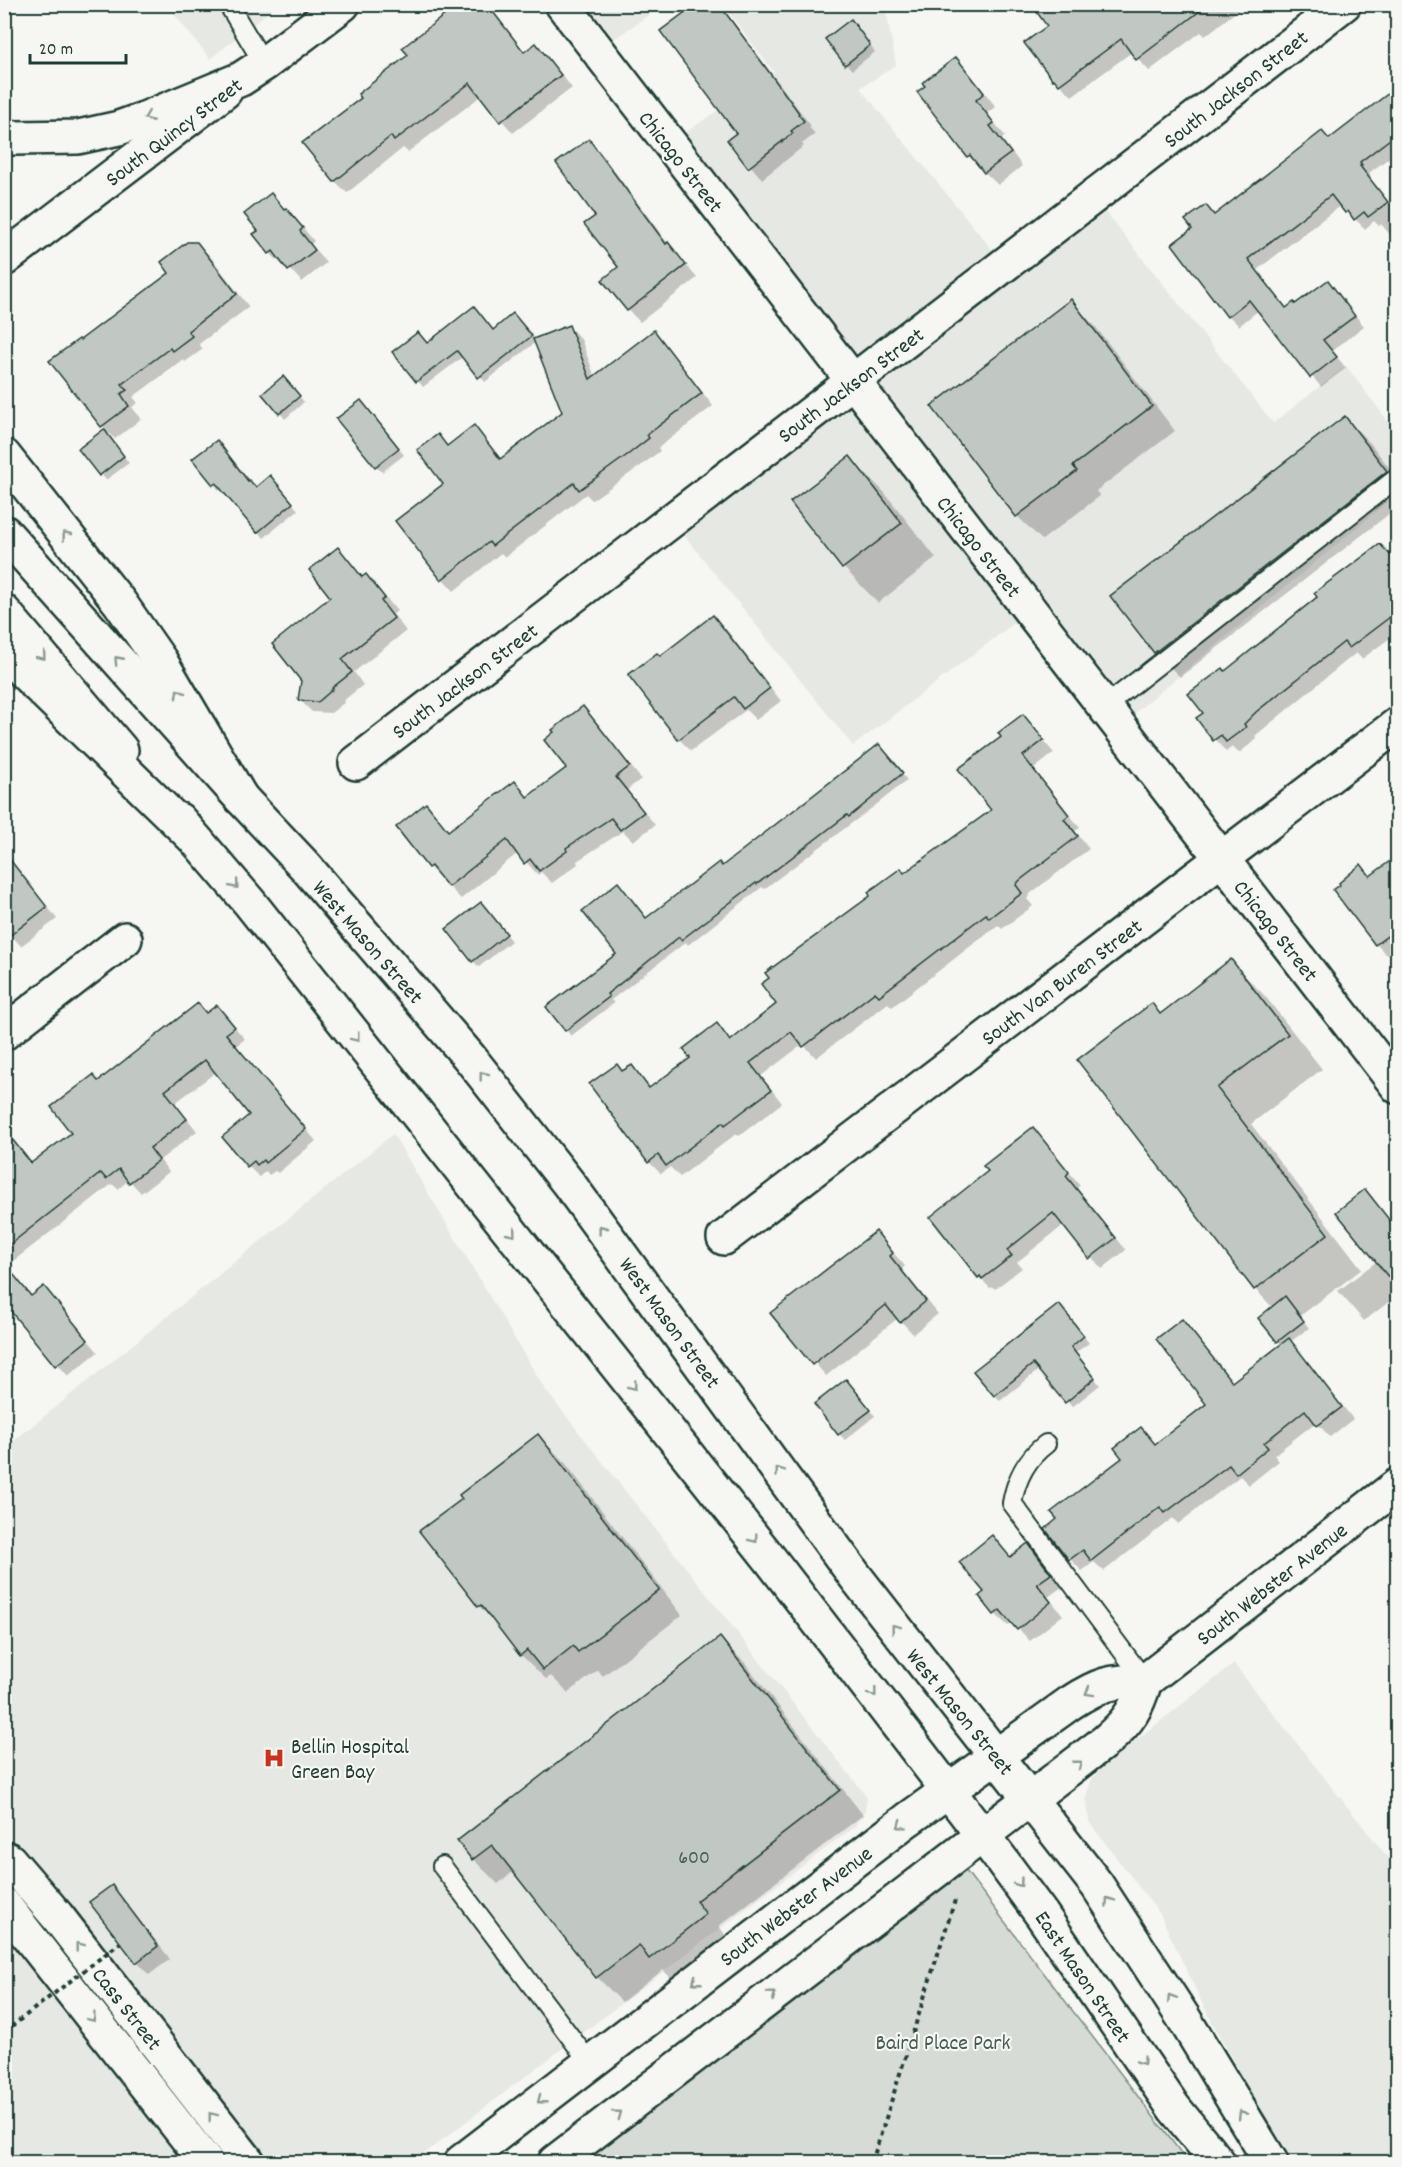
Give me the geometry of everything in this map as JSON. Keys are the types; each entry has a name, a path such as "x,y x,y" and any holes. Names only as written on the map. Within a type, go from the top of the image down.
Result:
{"main road":[{"name":"Chicago Street","path":"562,4 1398,1087"},
{"name":"South Jackson Street","path":"356,763 1344,4"},
{"name":"South Quincy Street","path":"4,259 343,5"},
{"path":"4,136 15,138 78,137 119,128 253,71"},
{"path":"4,456 120,603 149,645 241,798"},
{"name":"West Mason Street","path":"4,532 241,798 305,866 470,1058 620,1251 862,1585 1118,1915 1183,2016 1271,2163"},
{"path":"4,612 250,903 770,1559 948,1790"},
{"path":"4,653 197,841"},
{"name":"South Van Buren Street","path":"724,1238 1398,724"},
{"path":"4,1033 125,939"},
{"name":"South Webster Avenue","path":"461,2163 948,1790 1070,1703 1094,1689 1118,1681 1145,1681 1398,1485"},
{"path":"555,2163 1107,1740 1126,1723 1137,1704 1145,1681"},
{"name":"East Mason Street","path":"948,1790 1042,1915 1174,2108 1218,2163"},
{"name":"Cass Street","path":"4,1858 9,1860 57,1917 248,2163"},
{"name":"Cass Street","path":"4,1905 206,2163"}],"lane":[{"path":"228,4 253,71"},
{"path":"1104,707 1398,477"},
{"path":"1046,1444 1037,1451 1024,1469 1014,1491 1012,1503 1145,1681"},
{"path":"442,1866 590,2063"}],"path":[{"path":"872,2163 958,1890"},
{"path":"4,2032 120,1942"}],"shaded area":[{"path":"167,5 277,5 210,59"},
{"path":"562,5 663,5 597,51"},
{"path":"723,5 890,5 886,11 896,65 860,88 1004,264 1094,197 1273,423 1346,366 1397,433 1397,494 1119,726 1030,611 853,746 672,520 853,382 669,144 774,72"},
{"name":"Bellin Hospital Green Bay","path":"393,1134 544,1388 867,1797 865,1810 855,1826 413,2162 5,2162 5,1448"},
{"path":"1234,1664 1392,1863 1397,1859 1397,2162 1291,2162 1252,2096 1201,2001 1160,1914 1089,1822 1086,1796 1092,1779 1104,1765"}],"green space":[{"name":"Baird Place Park","path":"966,1871 1188,2162 581,2162"}],"building":[{"path":"459,4 487,4 524,52 536,43 561,75 500,122 470,83 394,141 391,136 334,182 302,143 361,98 358,94 408,55 402,48"},
{"path":"696,4 719,4 804,121 791,131 793,133 748,168 727,140 736,133 660,31"},
{"path":"1031,4 1209,4 1136,60 1121,39 1059,85 1024,43 1047,26"},
{"path":"851,19 870,45 845,65 825,39"},
{"path":"956,57 984,93 976,100 994,123 990,126 1011,153 984,173 970,155 967,157 917,92 925,86 922,83"},
{"path":"1398,86 1398,133 1360,162 1362,165 1360,166 1388,202 1368,217 1364,212 1354,220 1348,211 1345,213 1331,195 1248,259 1286,308 1328,280 1355,316 1323,340 1337,357 1310,378 1249,300 1227,317 1172,244 1192,229 1185,220 1206,205 1214,215 1322,131 1329,139"},
{"path":"589,139 666,244 668,242 686,265 627,311 602,280 618,267 584,224 595,216 556,163"},
{"path":"271,193 303,228 300,231 315,250 288,271 273,251 269,254 253,234 258,231 244,214"},
{"path":"187,242 197,242 237,294 188,331 192,336 172,351 170,348 122,384 127,390 121,394 129,406 101,427 49,361 169,273 161,262"},
{"path":"1071,299 1152,406 1073,466 1077,471 1016,517 931,406"},
{"path":"474,306 493,330 513,313 532,336 478,378 457,351 416,382 392,352 418,332 427,343"},
{"path":"569,325 590,379 654,330 702,393 647,435 649,438 630,453 579,490 574,483 492,546 489,542 441,580 395,521 443,484 417,450 438,434 447,446 474,425 500,459 562,412 533,339"},
{"path":"283,376 300,396 279,414 262,394"},
{"path":"361,400 399,448 375,467 336,419"},
{"path":"1345,416 1387,471 1154,653 1110,596"},
{"path":"104,429 124,456 99,476 78,449"},
{"path":"217,440 248,481 256,487 270,475 293,503 257,533 216,483 213,485 192,459"},
{"path":"850,456 902,523 842,569 790,502"},
{"path":"1380,544 1398,563 1398,611 1349,648 1344,642 1256,712 1244,724 1246,727 1226,742 1221,735 1213,741 1196,718 1203,713 1188,694 1223,668 1225,671 1317,597 1314,593"},
{"path":"338,547 362,577 366,574 385,598 381,601 394,618 342,659 352,672 318,702 298,700 301,681 272,644 330,597 309,570"},
{"path":"713,615 770,688 743,709 734,697 678,740 628,675 657,653 660,656"},
{"path":"583,706 630,766 616,777 644,812 620,830 611,818 566,848 567,851 539,871 530,859 524,864 507,840 448,887 431,866 428,868 396,827 426,803 448,831 515,781 527,797 566,768 544,740 554,732 552,730"},
{"path":"1023,714 1044,740 1023,756 1069,815 1064,819 1078,836 1019,881 1016,885 1022,893 989,918 986,914 879,996 875,992 803,1047 791,1032 750,1063 771,1090 725,1125 723,1122 666,1166 658,1155 648,1163 589,1084 617,1064 622,1071 632,1065 649,1088 690,1058 683,1049 717,1023 730,1041 776,1004 761,984 769,978 765,973 870,896 868,892 901,868 904,873 991,810 958,769 1001,737 998,733"},
{"path":"879,744 903,773 849,817 847,815 681,940 679,937 607,994 609,997 565,1031 546,1007 616,954 582,911 618,882 646,918 719,862 722,866"},
{"path":"4,852 47,907 4,940"},
{"path":"1398,855 1398,928 1375,945 1333,890 1361,864 1370,876"},
{"path":"481,902 507,934 472,962 446,929"},
{"path":"1231,959 1288,1034 1217,1088 1328,1234 1254,1290 1077,1060 1152,1003 1160,1014"},
{"path":"198,1003 206,1013 217,1005 235,1027 226,1034 306,1129 265,1163 263,1160 257,1165 254,1161 247,1167 222,1137 249,1115 205,1060 165,1091 187,1119 150,1148 159,1160 129,1183 119,1169 106,1179 101,1173 4,1249 4,1129 31,1163 71,1133 51,1107 93,1075 98,1081"},
{"path":"1033,1127 1069,1172 1066,1176 1116,1238 1089,1259 1053,1213 1007,1250 1012,1256 982,1279 980,1276 978,1278 930,1217 988,1171 983,1166"},
{"path":"1365,1189 1398,1231 1398,1289 1336,1212"},
{"path":"876,1231 893,1253 890,1256 926,1301 900,1323 886,1305 812,1365 770,1313"},
{"path":"4,1263 31,1296 44,1286 88,1340 55,1366 4,1303"},
{"path":"1285,1296 1304,1321 1277,1342 1258,1318"},
{"path":"1059,1304 1084,1336 1071,1347 1095,1378 1065,1403 1033,1364 994,1396 973,1371"},
{"path":"1182,1319 1232,1382 1289,1338 1342,1407 1317,1426 1305,1410 1264,1443 1268,1448 1236,1474 1229,1465 1165,1513 1160,1507 1091,1561 1083,1550 1069,1560 1045,1529 1057,1519 1051,1512 1122,1458 1114,1448 1141,1427 1155,1444 1206,1404 1156,1339"},
{"path":"846,1379 871,1410 838,1435 814,1404"},
{"path":"538,1434 659,1590 578,1652 573,1646 543,1670 527,1650 520,1656 481,1605 478,1607 419,1531 462,1499 459,1495"},
{"path":"992,1535 1010,1557 1028,1543 1051,1574 1037,1584 1051,1602 1017,1630 1000,1610 994,1615 979,1596 984,1592 959,1562"},
{"path":"720,1637 840,1790 696,1901 706,1914 649,1959 639,1945 596,1978 492,1845 472,1860 457,1841"},
{"path":"112,1885 158,1946 136,1963 89,1902"}],"place":[{"name":"Bellin Hospital Green Bay","path":"274,1758"}]}
